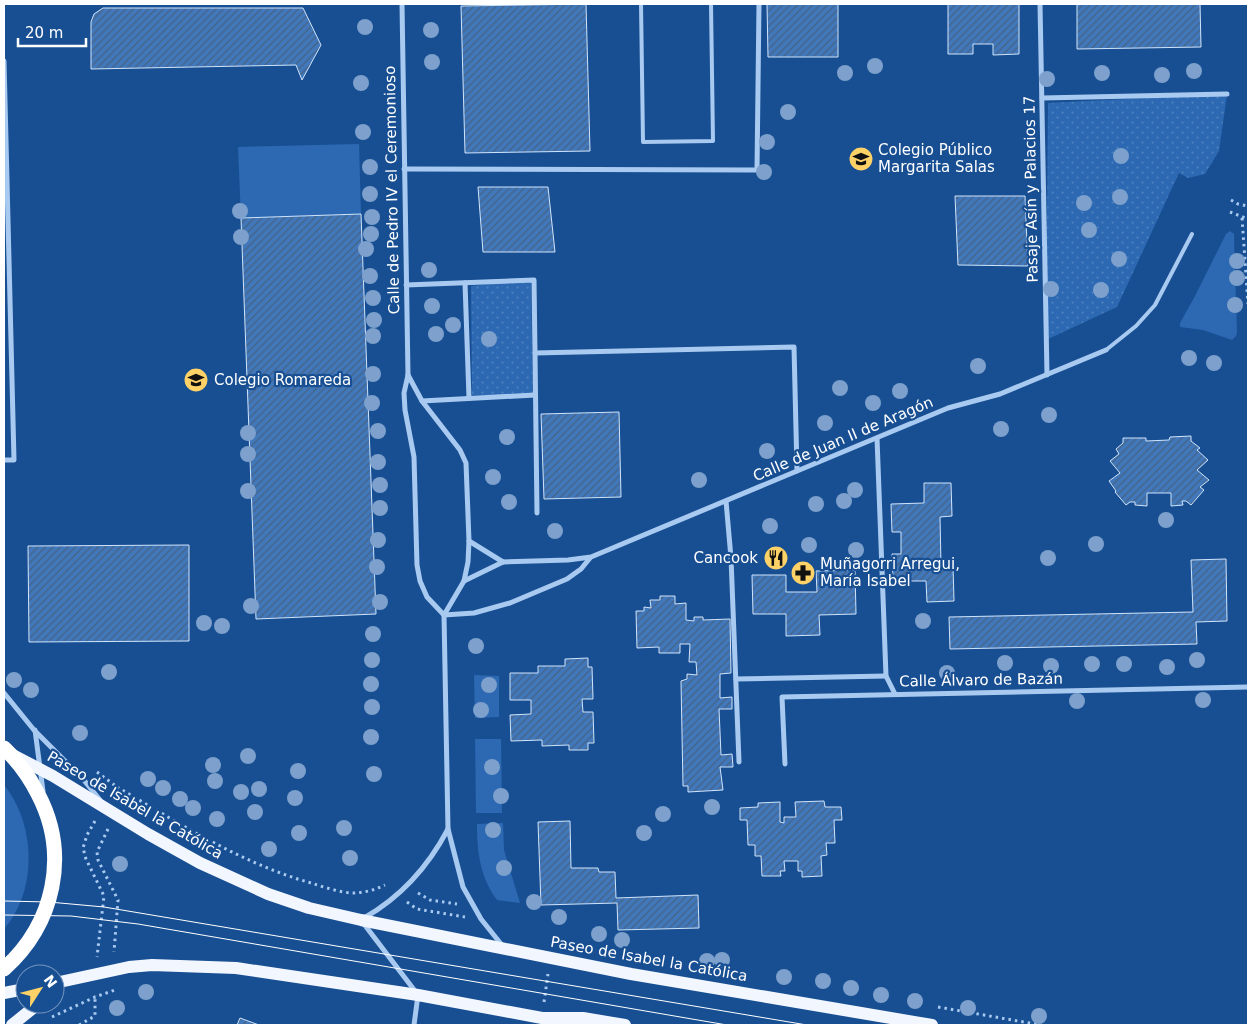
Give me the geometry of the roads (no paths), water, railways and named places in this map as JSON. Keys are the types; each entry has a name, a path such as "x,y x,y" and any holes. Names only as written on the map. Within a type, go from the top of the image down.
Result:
{"highway":[{"path":"4,969 16,958 30,940 44,915 49,902 55,855 46,808 30,778 6,750"}],"main road":[{"name":"Paseo de Isabel la Católica","path":"6,750 104,806 177,851 244,883 309,908 631,974 932,1025"},
{"path":"65,981 152,965 236,968 418,995 542,1018 583,1018 625,1025"},
{"path":"65,984 71,980"},
{"path":"12,1025 26,1014"}],"street":[{"name":"Calle de Pedro IV el Ceremonioso","path":"402,4 408,375 404,393 405,410 414,456 417,565 423,589 432,604 444,615 464,580 469,541 466,463 460,450 422,401 408,375"},
{"path":"404,169 757,170 759,4"},
{"name":"Pasaje Asín y Palacios 17","path":"1040,4 1047,375"},
{"path":"4,61 14,460 4,460"},
{"path":"1042,98 1227,94"},
{"path":"406,285 534,280 537,513"},
{"path":"466,283 469,398"},
{"path":"535,353 794,347 797,472"},
{"name":"Calle de Juan II de Aragón","path":"464,580 503,562 568,560 590,557 948,408 1000,394 1106,350"},
{"path":"422,401 536,395"},
{"path":"877,438 886,676 895,694"},
{"path":"726,501 731,558 739,762"},
{"path":"469,541 503,562"},
{"name":"Calle de Juan II de Aragón","path":"444,615 474,613 510,604 567,579 581,569 590,557"},
{"path":"444,615 448,829 460,878 468,898 486,927 504,948"},
{"path":"736,679 886,676"},
{"name":"Calle Álvaro de Bazán","path":"784,764 782,697 1248,687"},
{"path":"4,694 34,730 83,779 104,806"},
{"path":"34,730 46,808"},
{"path":"414,1025 418,995 361,920 398,894 415,878 430,859 448,829"}],"lane":[{"path":"641,4 643,142 713,141 711,4"},
{"path":"1106,350 1136,326 1155,305 1192,234"}],"tram line":[{"path":"4,901 49,902 104,907 807,1025"},
{"path":"4,915 71,916 138,924 727,1025"}],"place":[{"name":"Colegio Público Margarita Salas","path":"861,159"},
{"name":"Colegio Romareda","path":"196,380"},
{"name":"Cancook","path":"776,558"},
{"name":"Muñagorri Arregui, María Isabel","path":"803,573"}]}
